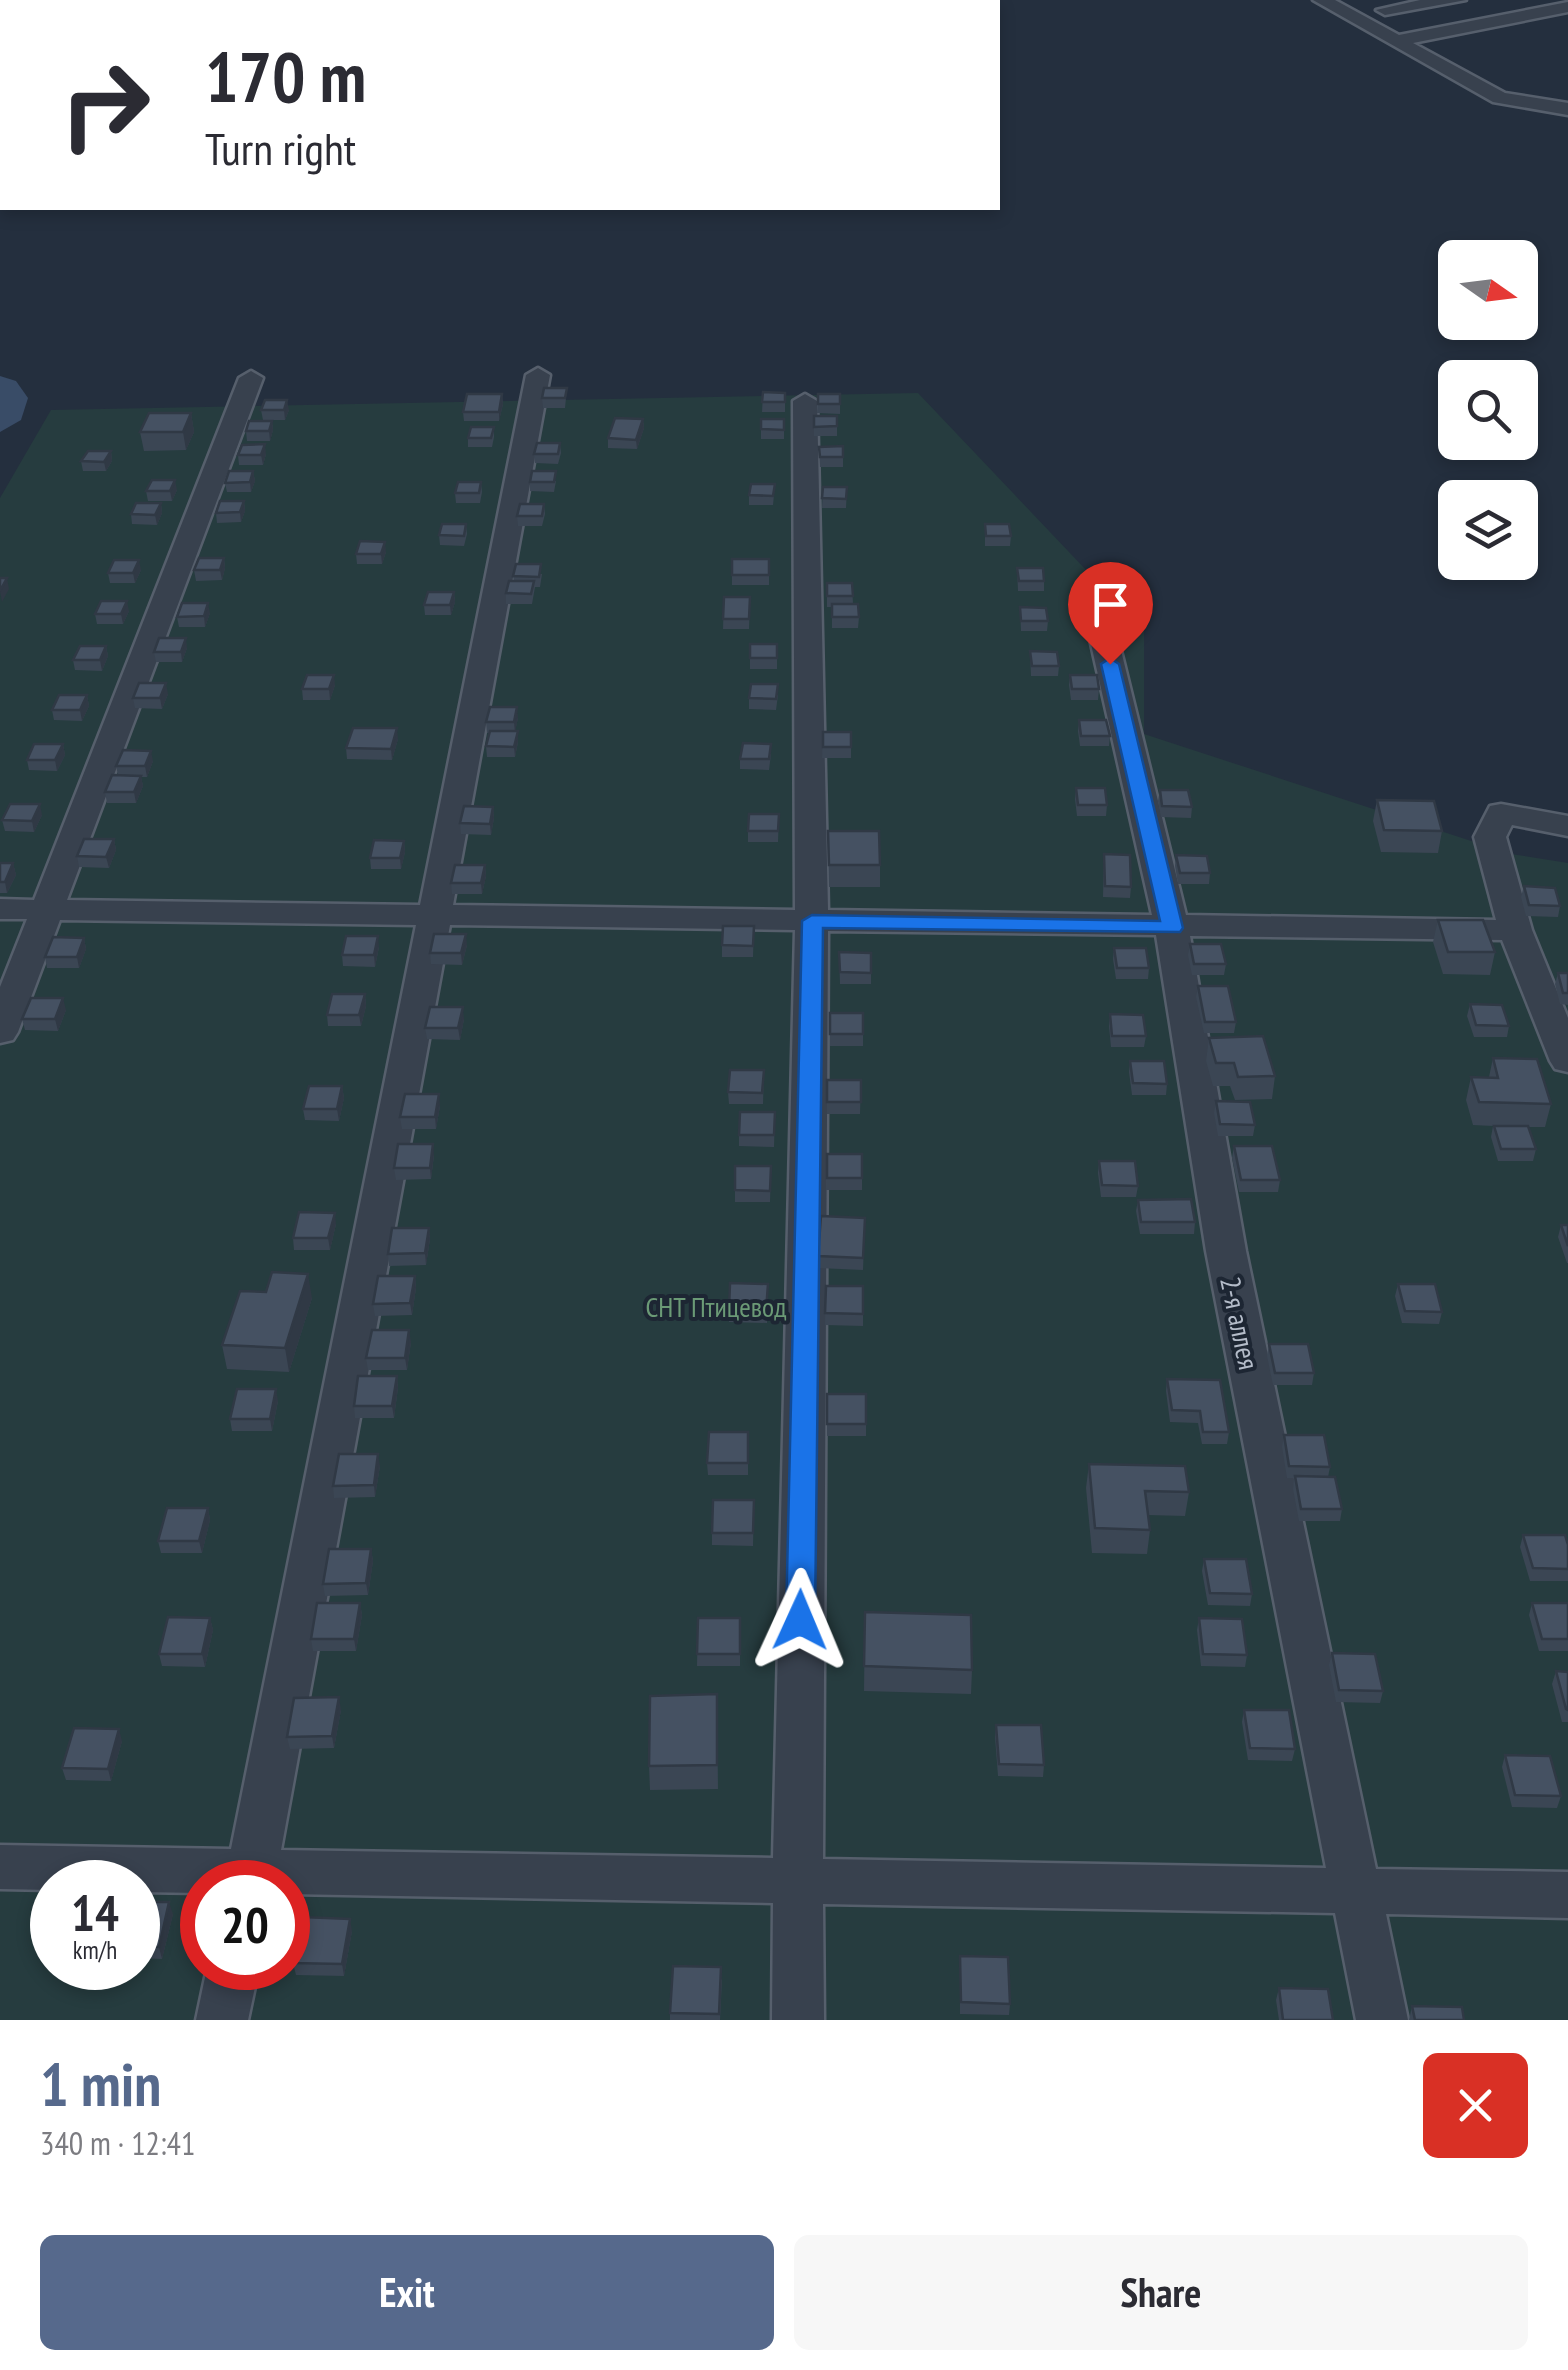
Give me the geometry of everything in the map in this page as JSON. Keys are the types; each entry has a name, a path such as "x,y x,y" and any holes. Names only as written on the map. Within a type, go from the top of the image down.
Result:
{"street":[{"path":"1328,0 1518,103 1568,110"},
{"path":"1390,6 1457,0"},
{"path":"1396,40 1568,6"},
{"path":"254,1860 538,376"},
{"path":"0,1032 44,910 209,497 251,378"},
{"path":"798,2020 814,621 806,401"},
{"name":"2-я аллея","path":"1101,626 1172,928 1226,1252 1382,2020"},
{"path":"1568,826 1501,814 1490,836 1515,930 1568,1060"},
{"path":"0,909 432,918 1515,930"},
{"path":"0,1866 180,1874"},
{"path":"310,1877 797,1880 1568,1896"},
{"path":"222,2020 228,1990"}],"green space":[{"name":"СНТ Птицевод","path":"918,393 1144,631 1144,734 1511,854 1568,863 1568,2020 0,2020 0,498 51,410"}],"water":[{"path":"0,376 16,381 28,398 21,420 0,432"}],"building":[{"path":"544,388 567,388 565,398 542,398"},
{"path":"763,392 785,393 785,402 762,402"},
{"path":"467,394 502,394 499,412 463,412"},
{"path":"818,394 840,394 840,404 818,404"},
{"path":"265,400 287,400 284,410 261,410"},
{"path":"149,413 191,413 183,432 140,432"},
{"path":"814,416 837,416 837,426 814,427"},
{"path":"615,418 643,419 636,440 608,438"},
{"path":"761,419 784,419 784,430 761,429"},
{"path":"249,421 272,421 269,431 246,431"},
{"path":"471,427 494,427 491,438 468,438"},
{"path":"537,443 560,443 558,454 534,454"},
{"path":"265,444 261,455 238,455 242,445"},
{"path":"843,446 843,457 820,457 819,447"},
{"path":"88,451 111,451 104,462 81,461"},
{"path":"229,471 253,471 250,482 225,483"},
{"path":"532,471 556,471 554,482 530,482"},
{"path":"152,480 175,480 170,491 146,491"},
{"path":"458,482 481,482 479,493 455,493"},
{"path":"751,484 775,484 773,496 749,495"},
{"path":"823,487 847,487 846,499 822,498"},
{"path":"220,501 244,501 240,512 216,513"},
{"path":"136,503 161,503 155,515 131,514"},
{"path":"520,504 544,504 542,516 517,516"},
{"path":"442,524 466,524 464,536 439,535"},
{"path":"985,524 1009,524 1011,536 986,536"},
{"path":"360,541 385,542 381,554 356,554"},
{"path":"199,558 224,558 220,570 194,570"},
{"path":"732,559 769,559 769,575 732,575"},
{"path":"114,560 139,560 133,573 108,573"},
{"path":"516,564 541,564 539,577 513,576"},
{"path":"1017,568 1043,568 1044,581 1019,581"},
{"path":"509,581 534,581 531,594 506,593"},
{"path":"827,583 852,583 853,596 827,596"},
{"path":"428,592 454,592 450,605 424,605"},
{"path":"724,597 750,597 749,619 723,619"},
{"path":"101,601 127,601 121,614 95,614"},
{"path":"182,603 208,603 204,616 177,617"},
{"path":"832,604 858,604 859,617 832,617"},
{"path":"1020,607 1046,608 1048,621 1021,621"},
{"path":"159,638 186,638 181,652 154,652"},
{"path":"750,644 777,644 777,658 750,658"},
{"path":"80,646 106,646 100,660 73,660"},
{"path":"1030,651 1057,652 1059,666 1032,666"},
{"path":"307,675 334,675 329,689 302,689"},
{"path":"1070,675 1097,675 1099,689 1072,689"},
{"path":"139,683 166,683 160,698 133,698"},
{"path":"751,684 778,684 776,699 749,698"},
{"path":"59,695 87,695 80,710 52,710"},
{"path":"490,707 517,707 514,722 486,722"},
{"path":"1079,720 1106,720 1110,736 1081,736"},
{"path":"353,728 397,728 391,749 346,748"},
{"path":"490,731 518,731 514,747 486,746"},
{"path":"823,732 851,732 851,747 823,747"},
{"path":"743,743 771,744 769,759 740,759"},
{"path":"34,744 63,744 55,760 27,760"},
{"path":"123,750 151,751 145,766 116,766"},
{"path":"112,775 141,776 134,792 105,792"},
{"path":"1076,788 1105,788 1107,805 1078,805"},
{"path":"1160,790 1188,790 1192,807 1162,806"},
{"path":"1377,800 1434,801 1442,831 1384,830"},
{"path":"10,804 40,804 32,821 2,820"},
{"path":"464,806 493,807 490,824 460,823"},
{"path":"749,814 779,814 778,831 748,831"},
{"path":"828,831 879,831 880,865 829,865"},
{"path":"84,839 114,839 106,857 77,856"},
{"path":"374,840 404,841 400,858 370,858"},
{"path":"1104,854 1130,855 1131,887 1105,886"},
{"path":"1176,855 1207,856 1210,873 1180,873"},
{"path":"0,863 13,863 5,882 0,882"},
{"path":"455,865 485,865 481,883 451,883"},
{"path":"1524,886 1555,888 1560,906 1529,905"},
{"path":"1438,920 1483,920 1495,952 1448,952"},
{"path":"723,926 754,926 753,946 722,945"},
{"path":"434,934 466,934 461,953 430,953"},
{"path":"346,936 378,936 374,955 342,955"},
{"path":"53,937 84,938 77,957 45,957"},
{"path":"1190,944 1221,944 1226,964 1194,964"},
{"path":"1114,948 1146,948 1149,968 1117,968"},
{"path":"839,952 871,953 871,973 840,972"},
{"path":"1558,973 1568,973 1568,993 1563,993"},
{"path":"1198,986 1228,986 1236,1022 1205,1022"},
{"path":"332,994 365,994 359,1015 327,1015"},
{"path":"31,998 63,998 55,1019 22,1019"},
{"path":"1470,1004 1502,1005 1509,1026 1476,1025"},
{"path":"430,1007 463,1007 458,1028 425,1028"},
{"path":"830,1013 863,1013 863,1034 830,1034"},
{"path":"1110,1014 1143,1015 1146,1036 1112,1036"},
{"path":"1263,1036 1275,1076 1238,1077 1234,1063 1216,1063 1209,1038"},
{"path":"1493,1058 1537,1059 1551,1104 1479,1102 1471,1077 1498,1078"},
{"path":"1130,1061 1164,1061 1167,1084 1133,1083"},
{"path":"730,1070 764,1070 762,1093 728,1092"},
{"path":"827,1080 861,1080 861,1102 827,1102"},
{"path":"309,1086 342,1086 337,1109 303,1109"},
{"path":"405,1094 439,1094 435,1117 400,1117"},
{"path":"1216,1101 1250,1102 1255,1125 1220,1124"},
{"path":"740,1112 775,1112 774,1135 739,1135"},
{"path":"1494,1126 1528,1126 1536,1149 1501,1149"},
{"path":"398,1144 433,1144 430,1168 394,1168"},
{"path":"1234,1146 1272,1146 1280,1180 1241,1180"},
{"path":"827,1154 862,1154 862,1178 827,1178"},
{"path":"1099,1161 1135,1161 1138,1186 1102,1185"},
{"path":"735,1166 771,1166 770,1191 735,1190"},
{"path":"1191,1199 1195,1222 1141,1222 1138,1200"},
{"path":"299,1212 335,1213 328,1238 293,1238"},
{"path":"821,1216 865,1218 863,1258 818,1256"},
{"path":"1561,1225 1568,1225 1568,1246"},
{"path":"392,1228 429,1228 425,1253 388,1254"},
{"path":"272,1272 308,1274 285,1348 222,1345 240,1291 266,1292"},
{"path":"378,1276 415,1276 410,1303 373,1304"},
{"path":"730,1283 768,1284 766,1311 729,1310"},
{"path":"1398,1284 1435,1284 1442,1312 1405,1311"},
{"path":"826,1286 863,1286 863,1314 825,1313"},
{"path":"372,1330 409,1330 405,1358 366,1358"},
{"path":"1269,1344 1308,1344 1314,1373 1275,1373"},
{"path":"358,1376 397,1376 392,1406 354,1406"},
{"path":"1167,1379 1220,1380 1229,1432 1203,1432 1200,1411 1172,1410"},
{"path":"237,1389 276,1389 270,1419 230,1419"},
{"path":"827,1394 866,1394 866,1424 827,1424"},
{"path":"709,1432 748,1432 748,1463 707,1463"},
{"path":"1284,1435 1324,1435 1330,1467 1289,1466"},
{"path":"339,1454 378,1454 374,1485 333,1486"},
{"path":"1089,1464 1185,1466 1189,1492 1145,1491 1150,1530 1095,1528"},
{"path":"1295,1476 1335,1477 1342,1509 1301,1509"},
{"path":"713,1500 754,1500 753,1533 712,1533"},
{"path":"167,1508 208,1508 199,1541 158,1541"},
{"path":"1523,1535 1565,1535 1568,1569 1533,1568"},
{"path":"329,1549 371,1549 366,1583 323,1584"},
{"path":"1204,1559 1246,1559 1252,1594 1210,1593"},
{"path":"317,1603 360,1603 354,1639 311,1639"},
{"path":"1532,1603 1568,1603 1568,1639 1542,1639"},
{"path":"865,1612 971,1615 972,1670 864,1666"},
{"path":"168,1617 210,1618 202,1654 159,1654"},
{"path":"698,1618 740,1618 740,1654 697,1654"},
{"path":"1199,1618 1242,1619 1247,1655 1203,1654"},
{"path":"1332,1653 1375,1654 1383,1691 1339,1690"},
{"path":"1556,1671 1568,1672 1568,1710 1566,1709"},
{"path":"717,1694 717,1765 649,1766 650,1696"},
{"path":"339,1697 332,1736 287,1737 294,1698"},
{"path":"1244,1710 1289,1710 1295,1749 1250,1748"},
{"path":"996,1725 1041,1725 1044,1765 999,1764"},
{"path":"74,1728 119,1729 108,1769 62,1768"},
{"path":"1505,1755 1550,1756 1561,1796 1515,1795"},
{"path":"160,1902 169,1902 160,1942"},
{"path":"310,1917 350,1919 342,1964 310,1963"},
{"path":"960,1956 1008,1957 1010,2004 961,2002"},
{"path":"673,1966 721,1967 719,2014 670,2013"},
{"path":"1279,1988 1328,1989 1333,2020 1283,2020"},
{"path":"1412,2006 1462,2007 1464,2020 1415,2020"}],"route":[{"path":"800,1620 812,921 1172,928 1110,664"}]}
